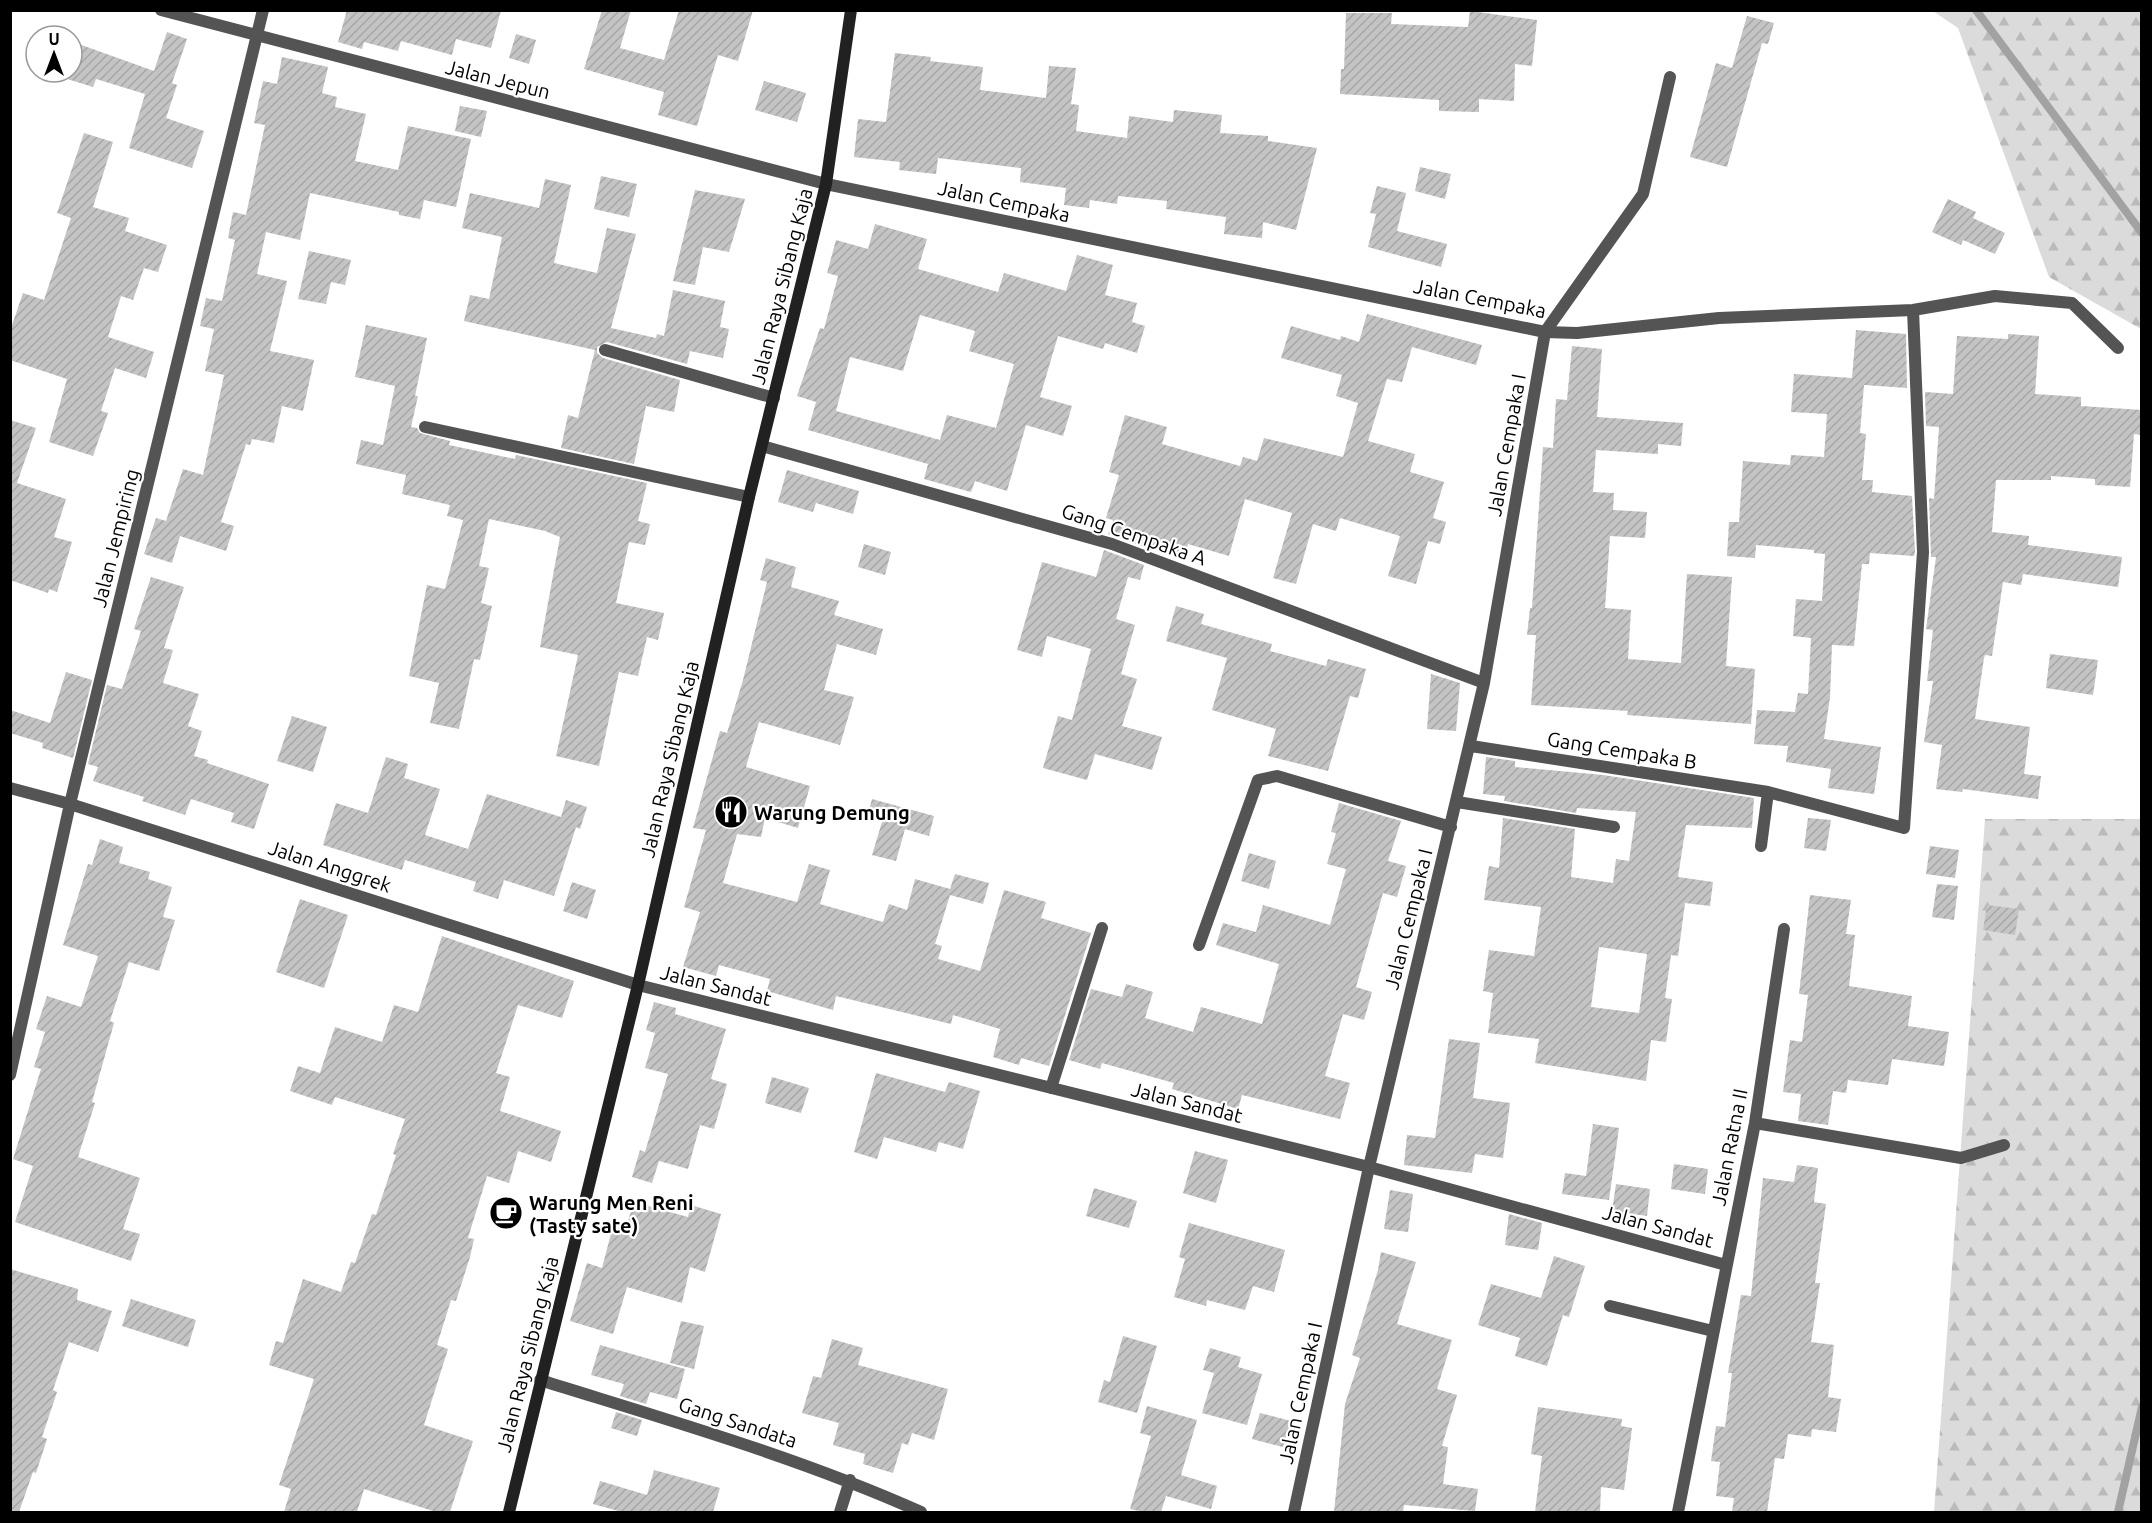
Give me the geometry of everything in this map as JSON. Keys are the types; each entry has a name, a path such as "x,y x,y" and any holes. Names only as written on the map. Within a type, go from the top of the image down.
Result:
{"main road":[{"name":"Jalan Raya Sibang Kaja","path":"508,1512 638,985 749,497 826,184 851,10"}],"street":[{"name":"Jalan Jepun","path":"161,10 257,37 826,184"},
{"name":"Jalan Jempiring","path":"10,1075 70,804 263,10"},
{"path":"1545,332 1643,194 1670,77"},
{"name":"Jalan Cempaka","path":"826,184 1545,332 1577,333 1719,318 1913,309 1995,296 2072,303 2118,348"},
{"name":"Gang Cempaka B","path":"1470,746 1768,792 1904,828 1923,552 1913,309"},
{"name":"Jalan Cempaka I","path":"1294,1512 1369,1167 1484,683 1545,332"},
{"path":"605,350 774,398"},
{"path":"425,427 749,497"},
{"name":"Gang Cempaka A","path":"762,446 1112,544 1484,683"},
{"path":"1199,945 1258,780 1277,776 1451,827"},
{"name":"Jalan Anggrek","path":"10,788 70,804 638,985"},
{"path":"1761,846 1768,792"},
{"path":"1457,802 1614,827"},
{"path":"1051,1088 1102,928"},
{"name":"Jalan Ratna II","path":"1678,1512 1755,1123 1784,929"},
{"name":"Jalan Sandat","path":"638,985 1369,1167 1726,1265"},
{"path":"1755,1123 1960,1158 2004,1144"},
{"path":"1610,1306 1713,1331"},
{"name":"Gang Sandata","path":"540,1380 734,1440 850,1480 921,1512"},
{"path":"840,1512 850,1480"}],"green space":[{"path":"1933,11 2141,11 2141,329 2049,277 1958,28"},
{"path":"1985,819 2141,819 2141,1512 1934,1512"}],"building":[{"path":"347,10 501,10 491,48 456,39 452,55 401,41 398,51 364,42 362,49 338,42"},
{"path":"602,10 631,10 620,48 664,60 679,10 753,10 738,61 718,55 697,126 658,115 664,92 584,69"},
{"path":"1470,11 1537,20 1532,66 1515,64 1514,101 1479,99 1479,112 1439,111 1439,100 1340,94 1341,69 1344,69 1346,13 1392,13 1391,24 1468,27"},
{"path":"1747,16 1774,23 1768,44 1762,43 1727,167 1690,157 1716,63 1732,68"},
{"path":"167,32 187,39 172,83 177,85 166,118 204,131 192,168 129,148 145,94 96,79 93,87 83,84 84,46 154,71"},
{"path":"516,34 536,40 529,64 509,58"},
{"path":"895,53 931,57 930,61 983,67 980,90 1046,98 1049,66 1076,68 1071,104 1079,105 1076,131 1127,138 1129,116 1173,122 1174,110 1222,115 1220,133 1268,136 1268,141 1317,148 1296,230 1263,222 1262,238 1224,234 1226,217 1166,209 1167,201 1118,196 1117,204 1090,200 1089,208 1064,205 1066,188 1020,182 1021,168 938,158 936,174 899,170 900,162 854,157 858,119 886,122"},
{"path":"282,57 328,67 322,93 337,97 335,107 366,114 355,161 398,170 408,126 471,139 456,207 424,200 420,219 399,215 399,212 310,193 300,240 266,232 257,274 287,281 270,351 314,360 303,411 282,406 274,443 252,439 250,445 246,444 221,522 234,526 226,551 180,536 172,563 144,554 156,518 166,521 183,469 203,475 224,375 205,371 214,329 200,326 206,298 222,301 235,240 228,238 233,212 246,215 265,125 254,123 263,81 277,84"},
{"path":"764,81 806,93 797,122 755,110"},
{"path":"460,106 487,111 481,137 455,131"},
{"path":"84,133 113,142 93,207 129,218 125,231 167,245 158,272 144,268 133,300 121,296 108,337 154,352 146,378 115,368 101,411 108,413 93,456 49,442 67,379 10,360 10,331 23,293 44,300 71,218 57,213"},
{"path":"1420,167 1451,174 1445,199 1415,191"},
{"path":"601,176 637,184 629,217 594,209"},
{"path":"545,179 571,185 554,263 597,273 607,228 636,234 611,328 656,338 657,334 664,336 673,290 725,301 720,327 729,329 723,358 690,351 687,364 607,342 597,347 597,353 603,358 680,380 674,412 646,406 634,464 561,448 568,415 578,418 595,350 464,321 470,295 489,299 502,237 462,228 470,193 539,208"},
{"path":"1377,186 1406,193 1397,231 1447,244 1441,267 1368,247 1376,214 1370,213"},
{"path":"695,190 745,199 729,252 703,247 695,285 673,281"},
{"path":"1948,199 1976,212 1973,218 2005,233 1995,254 1963,240 1961,245 1932,232"},
{"path":"875,224 927,239 918,269 998,292 1004,273 1066,291 1077,255 1113,265 1105,295 1137,303 1132,322 1145,326 1137,353 1105,343 1103,349 1058,336 1040,397 1072,406 1063,436 1026,425 1007,491 975,481 971,492 924,479 928,464 808,430 816,402 797,396 820,328 824,329 838,276 827,273 836,240 868,249","holes":["920,315 975,331 969,351 1014,364 996,428 947,415 940,440 836,411 850,357 903,371"]},
{"path":"309,251 351,260 345,285 331,282 326,304 298,299"},
{"path":"1367,314 1482,345 1476,365 1412,347 1402,382 1387,379 1368,441 1415,454 1410,472 1444,482 1433,518 1446,522 1440,544 1428,541 1416,584 1388,576 1400,536 1340,518 1336,531 1313,524 1296,584 1273,578 1292,513 1245,499 1229,556 1188,544 1185,555 1150,545 1149,549 1108,534 1113,520 1106,518 1119,475 1109,472 1125,415 1167,427 1162,444 1240,466 1243,457 1257,461 1264,438 1343,457 1358,403 1336,396 1342,375 1281,358 1291,326 1340,340 1341,336 1359,342"},
{"path":"366,325 427,338 411,427 417,428 420,433 450,441 449,445 515,459 516,455 647,483 638,521 650,524 645,545 629,542 616,603 664,613 658,640 647,637 638,676 619,672 599,766 556,756 578,655 540,647 560,537 545,531 489,519 479,566 489,568 481,603 492,606 480,660 474,659 459,729 430,723 439,683 409,676 427,585 445,589 463,520 447,516 450,505 402,494 406,475 356,464 361,440 383,445 395,386 355,377"},
{"path":"1856,330 1906,334 1907,388 1864,385 1860,433 1866,434 1862,480 1873,480 1872,492 1912,496 1915,552 1914,556 1870,553 1869,564 1862,564 1854,646 1832,645 1830,697 1824,739 1881,747 1874,794 1828,788 1831,769 1786,762 1788,746 1754,744 1757,710 1795,712 1798,693 1808,694 1811,638 1793,636 1796,599 1822,601 1825,554 1814,553 1814,550 1756,545 1755,558 1727,556 1729,522 1739,522 1743,461 1790,465 1791,455 1824,457 1827,414 1791,412 1794,374 1852,378"},
{"path":"2008,334 2039,336 2035,394 2081,397 2081,406 2142,410 2142,435 2134,434 2130,487 2095,485 2095,479 2051,476 2051,480 1996,480 1992,532 2029,536 2028,545 2122,557 2118,587 2023,574 2021,585 2003,582 1992,656 1985,655 1984,658 1975,719 2030,727 2024,774 2041,776 2038,799 1963,789 1962,792 1936,789 1942,745 1924,742 1933,681 1927,681 1933,630 1926,629 1936,557 1931,557 1929,498 1934,499 1939,427 1926,426 1925,392 1953,394 1957,336 2008,339"},
{"path":"1572,346 1602,349 1597,417 1683,423 1681,446 1658,444 1658,454 1596,450 1593,492 1614,493 1613,510 1647,512 1645,538 1610,536 1605,608 1631,610 1628,659 1681,663 1687,574 1732,577 1726,666 1755,669 1751,724 1627,715 1628,711 1531,705 1536,635 1527,635 1530,608 1532,608 1543,447 1553,448 1556,399 1567,400"},
{"path":"10,420 36,428 17,483 66,499 54,537 72,542 57,592 49,589 48,593 10,580"},
{"path":"787,470 859,491 853,514 816,503 813,512 778,502"},
{"path":"864,544 891,552 885,575 858,567"},
{"path":"1104,550 1144,565 1140,580 1128,577 1116,619 1135,625 1121,674 1137,679 1122,726 1162,737 1152,770 1095,754 1087,780 1043,768 1058,716 1072,720 1091,649 1047,636 1042,657 1017,650 1042,562 1096,577"},
{"path":"766,558 796,567 791,587 839,601 834,615 883,629 876,655 837,644 824,690 854,697 840,745 759,722 746,767 810,786 798,828 765,818 761,837 737,834 723,883 797,902 809,864 830,870 820,904 883,922 889,904 907,910 915,879 950,889 955,874 989,883 983,904 950,895 935,944 942,946 938,959 980,971 1004,890 1046,902 1041,918 1091,933 1049,1066 1021,1058 1019,1065 993,1057 1000,1029 953,1015 951,1024 836,996 833,1010 767,991 770,979 719,965 716,976 683,967 700,912 684,907 706,830 693,828 720,731 727,733 743,680 767,582 760,580"},
{"path":"151,577 184,587 164,648 173,650 163,683 199,694 188,726 202,731 194,756 208,760 207,763 269,784 254,829 231,822 234,813 191,799 185,815 142,801 144,797 93,781 98,767 88,764 107,685 122,689 141,631 134,629"},
{"path":"1176,606 1204,614 1201,624 1272,644 1270,651 1326,666 1328,659 1366,669 1358,698 1350,696 1328,771 1268,756 1276,729 1212,710 1227,658 1166,641"},
{"path":"2050,654 2098,660 2093,695 2046,688"},
{"path":"66,672 92,680 73,758 42,748 43,743 10,733 10,710 50,723"},
{"path":"1431,674 1460,683 1456,731 1427,729"},
{"path":"292,716 327,727 313,772 277,761"},
{"path":"386,757 408,764 404,778 440,789 425,835 468,849 487,794 561,817 566,800 587,807 580,829 576,827 554,896 504,880 498,899 473,891 476,882 405,860 402,870 323,845 336,803 368,813"},
{"path":"1486,757 1515,761 1515,767 1603,775 1754,798 1752,828 1686,825 1678,877 1713,882 1710,906 1685,903 1678,956 1671,955 1665,998 1672,999 1666,1042 1651,1040 1646,1081 1535,1063 1539,1039 1488,1033 1493,993 1483,991 1489,950 1534,956 1541,907 1484,900 1489,866 1499,868 1503,818 1575,829 1571,877 1613,883 1616,859 1629,861 1636,812 1577,808 1576,813 1504,801 1505,796 1483,794","holes":["1599,947 1647,954 1639,1013 1591,1007"]},
{"path":"872,799 934,816 929,836 905,829 896,861 872,855 882,822 867,818"},
{"path":"1339,803 1401,821 1388,861 1406,866 1397,897 1383,893 1356,987 1372,992 1364,1020 1343,1014 1325,1076 1350,1083 1340,1119 1242,1095 1238,1109 1172,1089 1174,1083 1102,1063 1100,1069 1069,1060 1091,989 1122,997 1126,984 1153,992 1145,1018 1193,1032 1201,1007 1262,1024 1279,964 1216,945 1223,923 1256,932 1263,905 1330,925 1346,869 1327,864 1336,833 1331,832"},
{"path":"1808,818 1831,820 1826,851 1804,848"},
{"path":"100,839 123,847 119,863 150,872 148,879 172,887 163,917 175,920 159,971 129,962 110,1021 114,1023 92,1102 95,1103 78,1157 140,1178 123,1229 140,1234 131,1261 15,1222 33,1166 13,1159 41,1069 34,1067 45,1032 36,1029 47,996 81,1007 98,956 63,945 88,864 92,865"},
{"path":"1930,846 1959,850 1955,878 1926,874"},
{"path":"1249,853 1276,861 1269,889 1241,881"},
{"path":"572,882 596,890 587,919 563,911"},
{"path":"1937,884 1958,886 1954,920 1932,917"},
{"path":"1810,895 1851,900 1846,934 1855,935 1849,986 1912,996 1908,1026 1949,1032 1944,1066 1892,1059 1888,1085 1848,1080 1846,1093 1833,1091 1828,1125 1798,1121 1801,1094 1783,1092 1790,1040 1802,1042 1808,995 1799,994"},
{"path":"300,899 348,915 324,988 276,972"},
{"path":"1987,905 2019,909 2015,935 1983,930"},
{"path":"442,936 574,981 562,1018 518,1005 496,1073 510,1077 500,1111 561,1131 551,1162 518,1151 509,1183 487,1176 468,1238 474,1239 470,1257 456,1301 451,1300 437,1345 448,1349 424,1425 473,1441 450,1512 436,1512 364,1489 357,1512 284,1512 291,1489 279,1485 314,1379 269,1365 276,1341 283,1343 303,1279 341,1292 351,1262 355,1263 372,1214 376,1215 405,1119 335,1097 332,1105 290,1091 298,1066 320,1073 335,1027 382,1042 394,1005 418,1012"},
{"path":"654,1002 676,1008 675,1014 726,1029 711,1079 727,1084 714,1129 700,1125 688,1169 659,1161 652,1183 632,1177 640,1150 645,1152 668,1074 645,1068 655,1033 646,1030"},
{"path":"1449,1039 1480,1043 1473,1098 1510,1103 1503,1158 1475,1154 1472,1173 1404,1165 1407,1135 1435,1138"},
{"path":"876,1073 945,1092 949,1082 980,1091 963,1149 939,1142 936,1152 884,1137 877,1159 854,1152"},
{"path":"772,1077 809,1088 801,1113 765,1103"},
{"path":"1593,1124 1619,1128 1609,1200 1562,1194 1565,1173 1586,1176"},
{"path":"1195,1151 1228,1160 1216,1203 1183,1193"},
{"path":"1674,1164 1708,1169 1705,1194 1671,1189"},
{"path":"1797,1165 1818,1168 1814,1202 1826,1204 1815,1283 1820,1283 1811,1342 1834,1345 1828,1397 1841,1399 1836,1432 1812,1429 1811,1437 1788,1434 1784,1459 1775,1458 1767,1512 1732,1512 1734,1498 1716,1496 1720,1462 1711,1461 1716,1426 1725,1427 1732,1373 1728,1373 1741,1295 1751,1296 1763,1178 1794,1182"},
{"path":"1616,1184 1650,1189 1647,1216 1612,1211"},
{"path":"1094,1188 1137,1201 1129,1228 1086,1216"},
{"path":"1390,1190 1413,1194 1408,1232 1384,1229"},
{"path":"634,1202 688,1217 691,1205 721,1214 705,1272 690,1267 682,1303 627,1287 613,1334 570,1321 587,1263 602,1268 613,1226 625,1230"},
{"path":"1509,1214 1542,1223 1538,1250 1505,1245"},
{"path":"1189,1223 1285,1250 1274,1292 1253,1286 1245,1310 1207,1300 1206,1306 1174,1297 1185,1259 1179,1257"},
{"path":"1381,1252 1416,1262 1397,1324 1452,1340 1437,1389 1457,1395 1442,1446 1448,1447 1443,1484 1478,1489 1475,1511 1404,1505 1403,1512 1334,1512 1345,1404 1360,1358 1352,1355 1378,1270"},
{"path":"1554,1256 1585,1266 1569,1317 1563,1315 1547,1366 1515,1356 1520,1338 1478,1325 1491,1284 1541,1298"},
{"path":"10,1269 78,1289 77,1300 112,1311 98,1352 69,1342 53,1390 57,1392 42,1437 47,1439 36,1473 33,1472 19,1512 10,1512"},
{"path":"131,1299 196,1320 188,1347 122,1326"},
{"path":"681,1321 704,1326 694,1369 670,1363"},
{"path":"1123,1336 1157,1346 1137,1413 1098,1402 1104,1380 1110,1382"},
{"path":"832,1339 863,1348 858,1365 948,1389 934,1440 912,1433 908,1445 902,1443 893,1473 863,1464 865,1454 833,1445 839,1423 802,1413 813,1376 821,1378"},
{"path":"600,1345 685,1369 677,1399 650,1392 646,1404 620,1396 624,1384 591,1375"},
{"path":"1210,1348 1241,1357 1238,1367 1262,1374 1247,1425 1202,1413 1214,1373 1203,1370"},
{"path":"1147,1406 1197,1420 1181,1475 1217,1486 1211,1509 1166,1496 1161,1512 1130,1509 1151,1436 1140,1433"},
{"path":"1538,1407 1622,1419 1621,1426 1632,1428 1624,1490 1601,1487 1600,1512 1535,1512 1542,1456 1531,1454"},
{"path":"616,1412 642,1420 637,1436 611,1428"},
{"path":"1260,1413 1291,1421 1283,1447 1252,1439"},
{"path":"654,1470 720,1488 713,1512 622,1512 593,1504 600,1481 647,1495"}],"waterway":[{"path":"1976,10 2142,233"},
{"path":"2118,1512 2142,1407"}],"place":[{"name":"Warung Demung","path":"731,812"},
{"name":"Warung Men Reni (Tasty sate)","path":"506,1213"}]}
